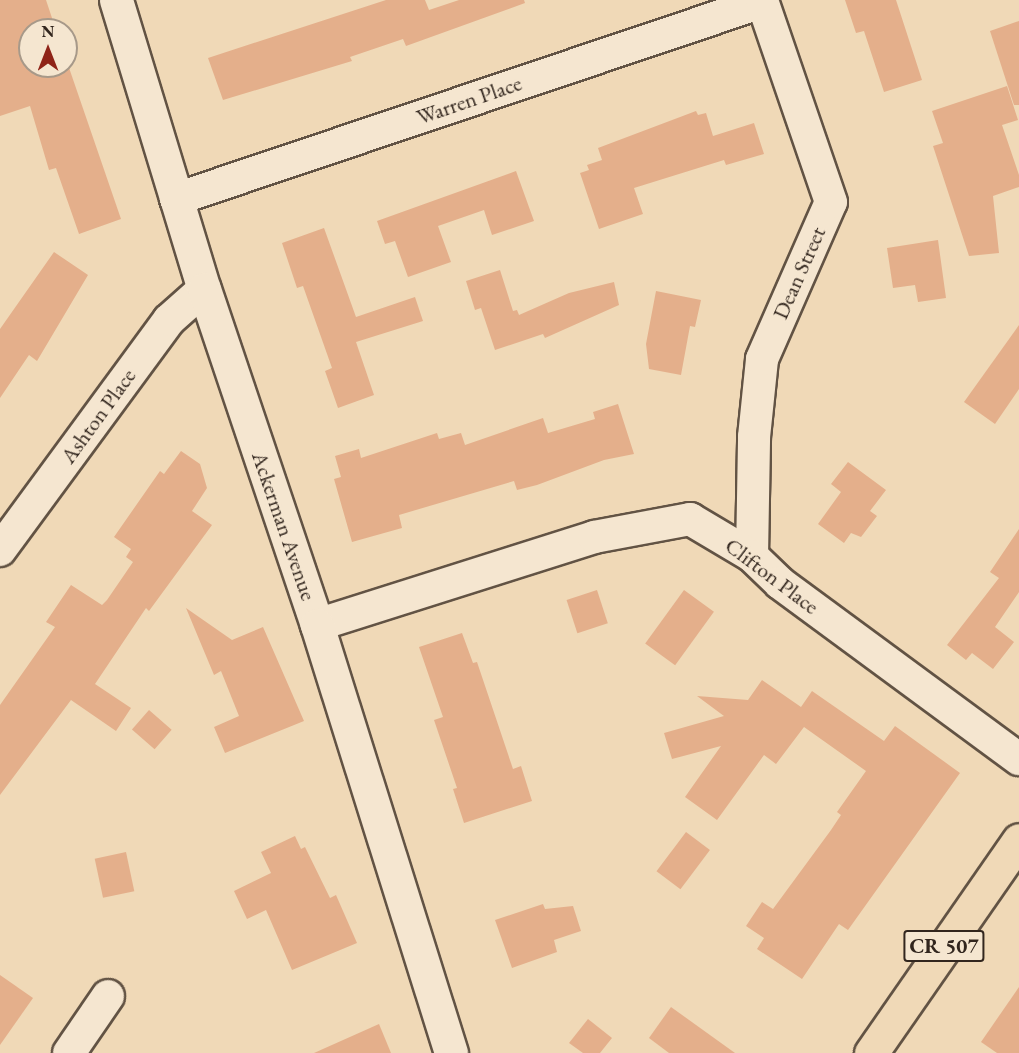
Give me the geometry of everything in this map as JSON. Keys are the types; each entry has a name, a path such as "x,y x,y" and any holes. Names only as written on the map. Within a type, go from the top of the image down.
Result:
{"main road":[{"name":"CR 507","path":"871,1053 1019,840"}],"street":[{"name":"Ackerman Avenue","path":"116,0 204,289 317,625 451,1053"},
{"name":"Warren Place","path":"176,199 762,1"},
{"name":"Dean Street","path":"752,556 754,437 762,359 831,202 762,1"},
{"name":"Ashton Place","path":"0,550 169,320 204,289"},
{"name":"Clifton Place","path":"317,625 640,525 690,519 752,556 780,583 1019,759"},
{"path":"69,1053 108,996"}],"building":[{"path":"0,0 46,0 52,18 18,18 18,78 73,78 121,219 79,234 56,168 49,170 30,106 0,116"},
{"path":"386,0 425,0 429,10 459,0 524,0 525,3 406,46 403,39 350,57 352,61 223,100 208,58"},
{"path":"845,0 896,0 922,80 884,92 864,31 856,33"},
{"path":"1019,21 1019,105 1014,105 990,31"},
{"path":"1007,86 1018,120 1002,125 1019,175 1019,187 993,196 999,253 969,256 933,146 943,143 932,111"},
{"path":"696,111 698,115 706,113 713,136 754,123 764,154 726,165 724,160 634,188 643,214 599,229 580,173 589,170 587,165 602,160 598,148"},
{"path":"516,171 534,221 492,235 484,210 438,226 451,262 408,277 395,241 385,244 377,221"},
{"path":"324,228 356,317 415,297 423,321 356,342 374,395 338,408 325,371 332,368 303,286 297,288 282,243"},
{"path":"938,240 946,298 918,302 915,285 893,288 887,248"},
{"path":"54,252 88,275 37,361 29,355 0,398 0,329"},
{"path":"500,270 513,311 517,310 519,315 569,293 614,282 619,305 545,338 543,334 495,350 481,308 475,310 466,281"},
{"path":"656,291 701,300 695,327 690,326 681,375 649,369 646,344"},
{"path":"1019,325 1019,389 995,424 964,402"},
{"path":"618,404 634,454 604,460 537,485 517,490 514,481 399,515 402,528 352,542 334,479 341,477 335,456 359,449 361,458 437,433 439,439 461,433 465,445 543,418 548,433 595,419 593,412"},
{"path":"181,451 200,464 207,488 192,511 212,525 149,611 146,608 95,684 131,708 116,731 71,700 0,795 0,705 55,627 46,622 71,585 102,605 107,600 133,562 126,557 131,549 114,537 160,471 164,474"},
{"path":"848,462 886,490 870,511 877,516 861,537 851,533 844,543 818,524 841,492 831,484"},
{"path":"1019,529 1019,592 995,627 1014,642 993,669 972,653 966,660 947,645 999,578 990,572"},
{"path":"597,590 608,623 577,633 567,600"},
{"path":"684,590 714,612 675,665 645,643"},
{"path":"186,608 232,640 263,627 304,721 225,753 214,727 239,716 221,671 214,675"},
{"path":"462,633 473,663 477,662 513,769 521,766 532,801 464,823 453,789 457,788 434,720 443,717 419,647"},
{"path":"762,680 801,707 812,691 884,741 895,726 960,773 848,930 839,924 802,979 757,949 764,938 746,926 762,902 773,909 831,830 841,815 837,812 866,771 804,727 776,764 764,755 717,820 685,797 721,746 672,759 664,733 724,716 697,696 748,700"},
{"path":"149,710 172,730 155,749 132,730"},
{"path":"686,832 710,850 680,889 657,871"},
{"path":"295,836 301,849 305,847 330,898 336,895 357,943 292,970 266,910 247,919 234,891 271,873 261,852"},
{"path":"126,852 134,891 103,898 95,859"},
{"path":"543,904 545,909 573,906 581,931 554,940 557,952 512,968 495,920"},
{"path":"0,975 33,998 0,1045"},
{"path":"1019,987 1019,1053 997,1053 981,1042"},
{"path":"671,1007 735,1053 669,1053 649,1038"},
{"path":"588,1019 612,1038 600,1053 583,1053 569,1043"},
{"path":"379,1024 391,1053 314,1053"}]}
